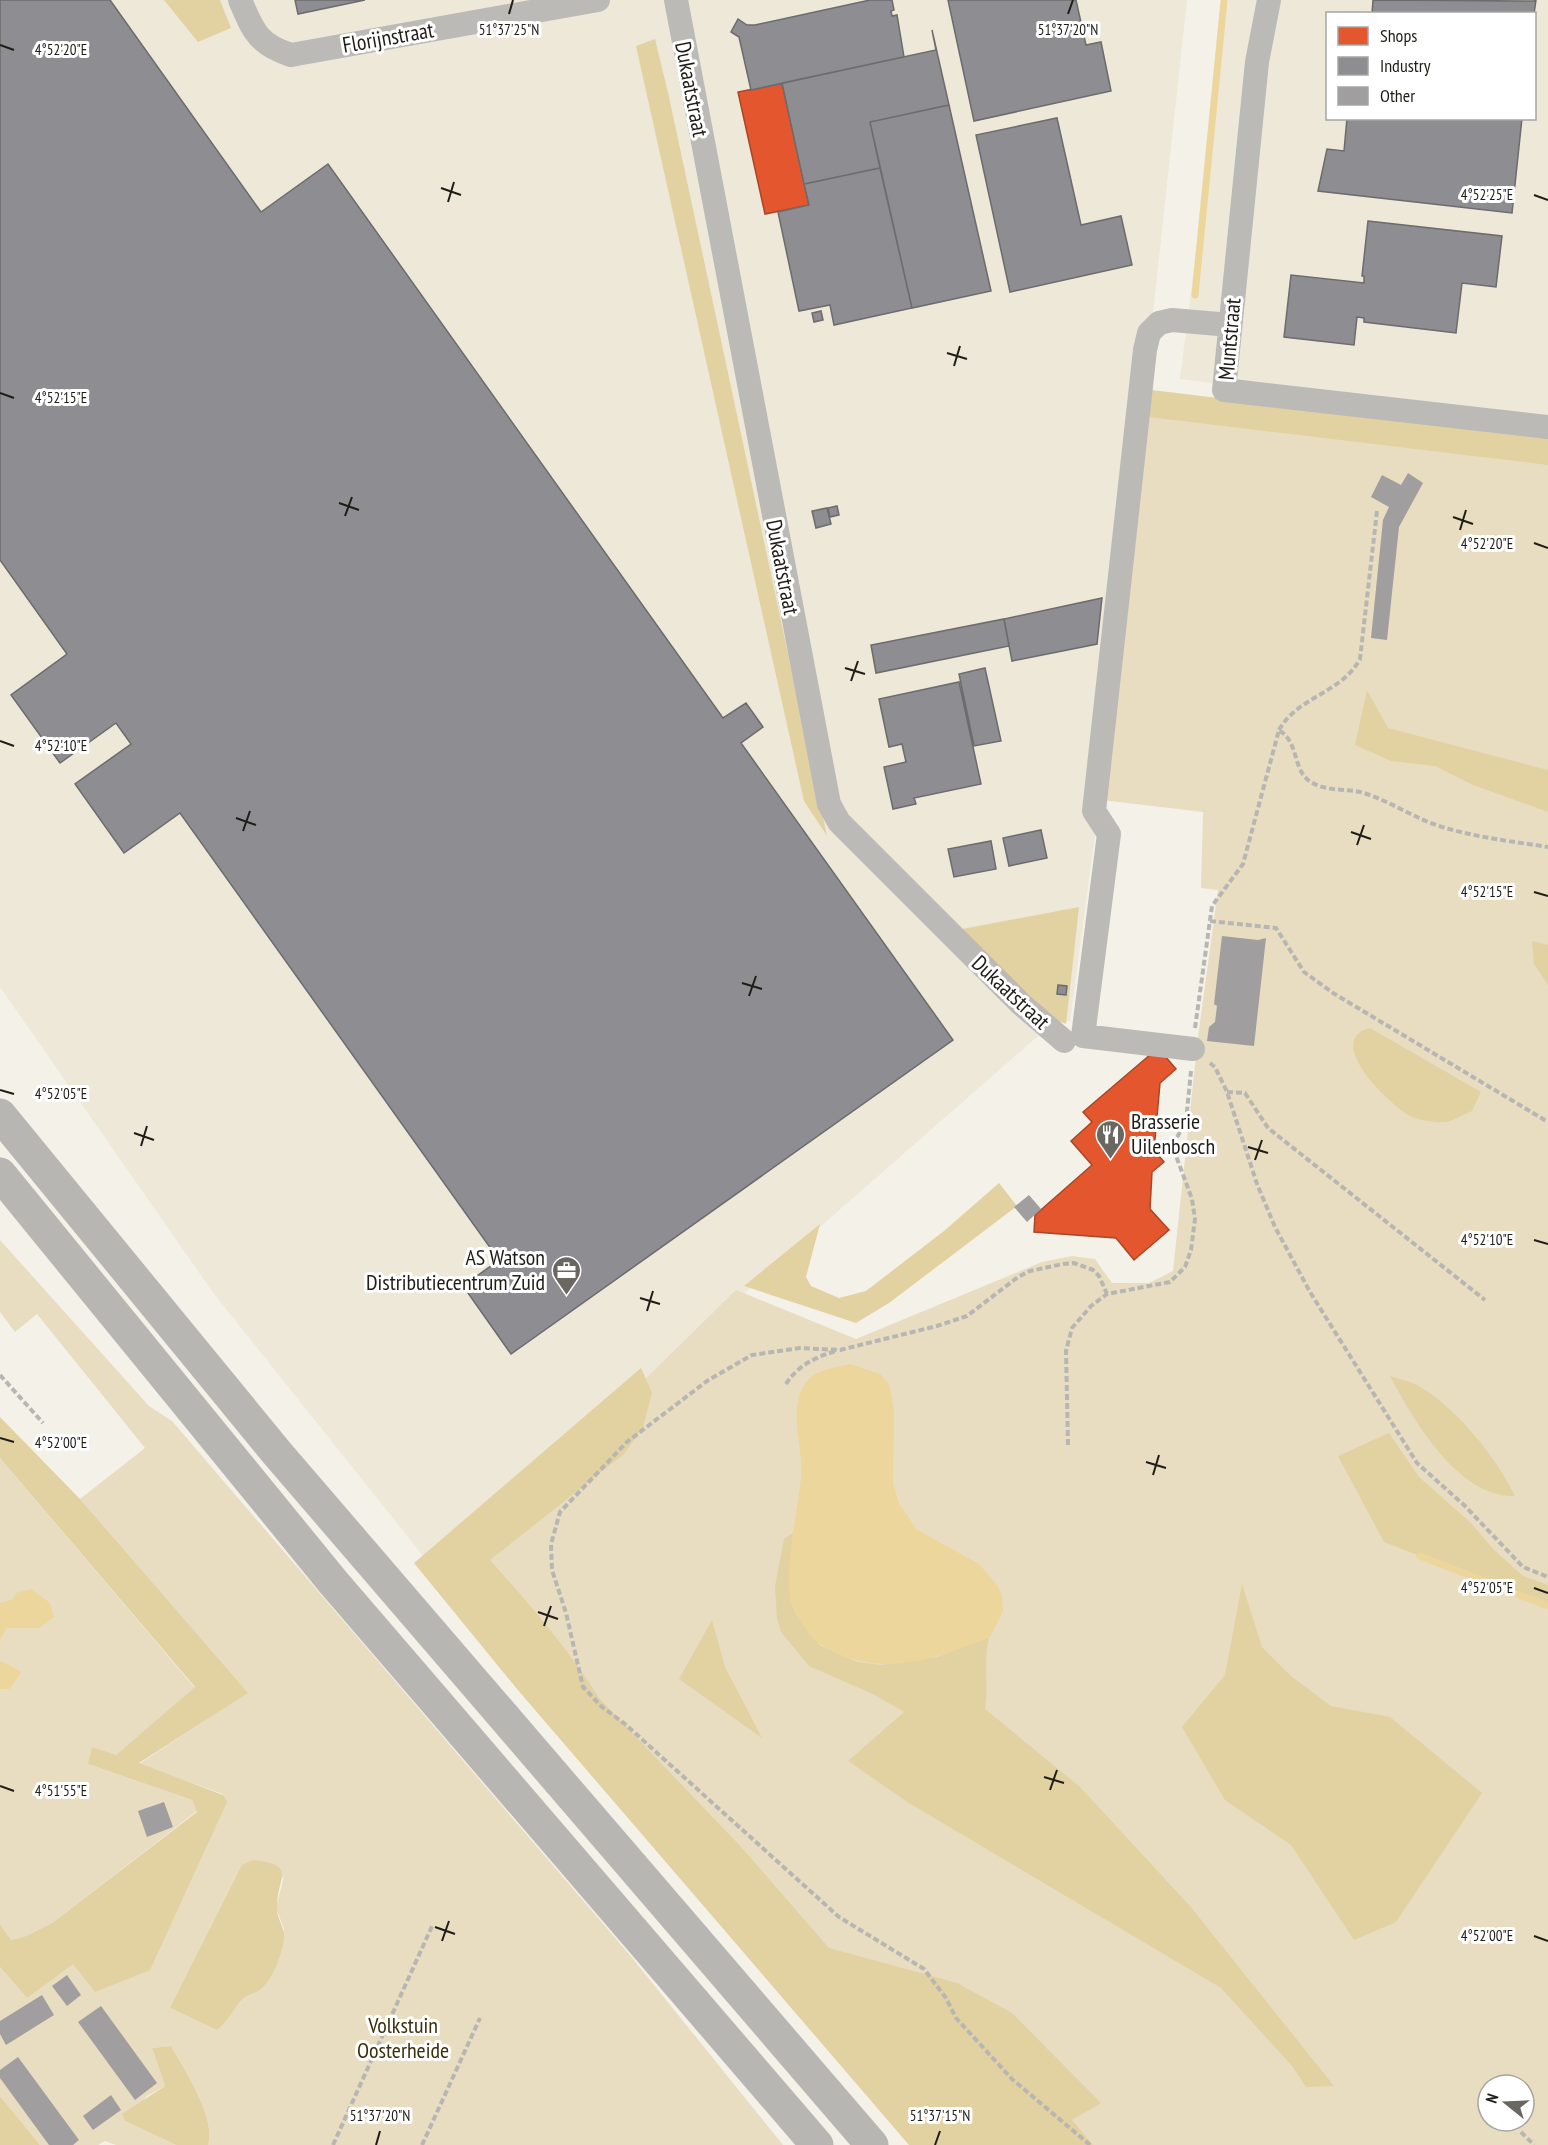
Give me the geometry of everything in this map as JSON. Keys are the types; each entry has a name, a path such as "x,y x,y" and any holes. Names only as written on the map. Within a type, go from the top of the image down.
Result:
{"highway":[{"path":"0,1093 50,1178"},
{"path":"0,1115 277,1453 872,2145"},
{"path":"0,1175 333,1582 817,2145"}],"street":[{"name":"Florijnstraat","path":"240,0 254,33 272,49 291,55 598,0"},
{"name":"Dukaatstraat","path":"676,0 829,804 839,822 1021,1004 1064,1041"},
{"name":"Muntstraat","path":"1269,0 1257,62 1224,390 1548,427"},
{"path":"1193,1049 1083,1036 1109,834 1094,811 1149,333 1159,323 1172,320 1230,325"}],"path":[{"path":"1068,1445 1067,1341 1079,1318 1107,1294 1170,1282 1185,1267 1191,1250 1195,1219 1192,1199 1175,1153 1175,1141 1186,1120 1212,906 1243,864 1279,730 1292,712 1326,692 1355,668 1360,659 1377,511"},
{"path":"1279,730 1289,736 1303,775 1311,782 1324,787 1359,792 1436,825 1471,834 1548,847"},
{"path":"1210,921 1276,928 1304,972 1333,993 1548,1122"},
{"path":"1193,1049 1215,1067 1227,1092 1257,1185 1275,1227 1310,1292 1417,1463 1464,1504 1522,1567 1548,1577"},
{"path":"1227,1092 1245,1093 1268,1128 1485,1300"},
{"path":"786,1384 792,1374 818,1357 967,1316 1030,1270 1063,1264 1084,1266 1099,1276 1107,1294"},
{"path":"840,1350 800,1348 776,1351 752,1355 734,1364 627,1442 560,1512 551,1544 552,1570 566,1612 578,1670 584,1687 602,1707 625,1724 839,1917 924,1969 946,1998 956,2018 1012,2079 1090,2145"},
{"path":"0,1375 43,1423"},
{"path":"333,2145 433,1923"},
{"path":"422,2145 480,2018"},
{"path":"1522,2133 1534,2145"}],"shaded area":[{"path":"0,0 1187,0 1102,783 1070,1021 1054,1022 432,1567 214,1294 0,987"},
{"path":"164,0 220,0 231,28 198,42"},
{"path":"1228,0 1548,0 1548,426 1180,379"},
{"path":"655,39 827,836 804,801 636,46"},
{"path":"1135,388 1548,438 1548,465 1132,415"},
{"path":"1367,690 1388,728 1548,770 1548,812 1473,785 1435,766 1391,761 1355,745"},
{"path":"1079,907 1066,1024 1046,1016 957,930"},
{"path":"1532,941 1548,945 1548,985 1534,964"},
{"path":"1370,1028 1481,1092 1472,1111 1453,1120 1442,1122 1417,1119 1401,1110 1376,1086 1356,1058 1353,1045 1357,1035"},
{"path":"999,1183 1017,1206 889,1303 856,1323 744,1286 820,1224 806,1277 811,1286 839,1298 866,1291 944,1231"},
{"path":"850,1364 880,1374 889,1384 894,1410 893,1484 899,1503 916,1529 979,1564 997,1585 1002,1596 1003,1611 990,1637 935,1657 898,1664 879,1664 860,1661 825,1648 812,1637 795,1613 789,1581 801,1478 797,1406 805,1384 814,1375"},
{"path":"641,1368 652,1393 643,1427 624,1454 490,1560 561,1644 599,1698 742,1848 829,1948 957,1983 1012,2013 1101,2103 1072,2120 1093,2145 909,2145 517,1689 414,1563"},
{"path":"1390,1376 1417,1385 1460,1419 1486,1450 1515,1496 1494,1493 1475,1484 1456,1470 1425,1433"},
{"path":"0,1417 80,1499 248,1693 139,1763 223,1795 227,1802 150,1970 95,1992 73,1964 27,1998 0,1967 0,1924 11,1940 26,1936 52,1923 197,1812 192,1800 88,1764 92,1747 116,1755 195,1687 0,1458"},
{"path":"1389,1433 1419,1477 1471,1523 1493,1549 1523,1576 1548,1585 1548,1606 1384,1542 1338,1456"},
{"path":"793,1533 790,1595 819,1645 857,1662 882,1665 937,1657 989,1637 986,1655 985,1709 1080,1787 1190,1906 1334,2086 1306,2087 1292,2066 1221,1988 909,1803 848,1761 904,1712 873,1694 809,1666 781,1632 777,1618 775,1586 784,1539"},
{"path":"1242,1584 1262,1647 1291,1676 1331,1706 1390,1717 1482,1793 1396,1922 1354,1940 1291,1845 1225,1800 1182,1727 1225,1675"},
{"path":"31,1589 50,1603 54,1617 39,1628 7,1628 0,1641 0,1603 13,1599 16,1593"},
{"path":"712,1620 725,1667 762,1738 679,1679"},
{"path":"0,1660 21,1672 10,1689 0,1689"},
{"path":"253,1860 276,1865 282,1874 277,1911 284,1934 283,1944 276,1966 265,1985 244,1998 217,2030 170,2008 242,1865"},
{"path":"171,2046 204,2108 210,2134 208,2145 176,2145 125,2121 122,2114 165,2086 152,2048"},
{"path":"0,2096 40,2145 0,2145"}],"green space":[{"path":"1146,407 1548,445 1548,2145 956,2145 429,1561 634,1390 736,1290 856,1339 1042,1262 1072,1256 1095,1259 1112,1283 1149,1283 1173,1271 1198,1037 1218,890 1201,888 1203,812 1102,800"},
{"name":"Volkstuin Oosterheide","path":"0,1240 149,1406 172,1421 629,1954 783,2145 208,2145 210,2134 204,2108 171,2046 152,2048 165,2086 147,2096 125,2121 176,2145 116,2145 105,2141 98,2145 40,2145 0,2096 0,1967 27,1998 223,1794 139,1764 247,1693 80,1499 145,1448 37,1314 15,1332 0,1312","holes":["284,1876 276,1908 284,1929 261,1989 245,1997 217,2030 170,2008"]},
{"path":"0,1458 195,1688 116,1755 88,1764 192,1800 197,1811 52,1923 26,1936 11,1940 0,1924 0,1689 10,1689 20,1672 0,1660 0,1641 7,1628 0,1618"}],"building: Shops":[{"path":"782,83 809,205 765,214 738,92"},
{"path":"1158,1048 1176,1069 1160,1083 1154,1150 1164,1162 1152,1172 1150,1209 1169,1230 1134,1260 1116,1238 1034,1232 1035,1215 1092,1165 1071,1141 1092,1122 1083,1112"}],"building: Industry":[{"path":"0,0 110,0 261,212 328,164 723,718 746,703 763,727 741,743 953,1040 511,1354 463,1286 499,1260 180,813 124,853 75,784 131,744 116,723 60,763 11,695 67,654 0,560"},
{"path":"295,0 365,0 298,14"},
{"path":"870,0 892,0 894,10 891,11 892,16 897,15 904,57 751,90 739,37 731,32 738,19 747,25 755,25"},
{"path":"948,0 1076,0 1086,45 1101,42 1111,91 974,121"},
{"path":"1373,0 1536,0 1534,12 1372,12"},
{"path":"932,30 949,105 870,122 880,168 804,184 782,83 936,50"},
{"path":"949,105 991,291 912,308 870,122"},
{"path":"1057,118 1081,225 1121,216 1132,265 1010,292 976,135"},
{"path":"1347,120 1522,120 1512,213 1318,191 1327,149 1344,151"},
{"path":"880,168 912,308 834,325 830,305 799,311 778,212 809,205 804,184"},
{"path":"1368,221 1502,236 1496,287 1462,283 1456,333 1364,322 1364,318 1357,317 1354,345 1284,337 1291,275 1364,283 1364,276 1362,276"},
{"path":"821,311 823,320 814,322 812,313"},
{"path":"837,506 839,515 830,517 828,508"},
{"path":"827,508 831,524 816,528 812,511"},
{"path":"1102,598 1097,644 1012,661 1004,619"},
{"path":"1004,619 1009,646 876,673 871,645"},
{"path":"985,668 1001,741 974,746 959,674"},
{"path":"959,682 981,784 914,798 916,804 893,809 884,767 906,762 902,744 889,747 879,699"},
{"path":"1041,830 1047,858 1009,866 1003,838"},
{"path":"991,841 996,869 954,877 948,849"},
{"path":"1058,985 1067,986 1066,995 1057,994"}],"building: Other":[{"path":"1408,473 1423,483 1399,527 1387,640 1371,638 1383,520 1389,507 1371,497 1382,475 1401,485"},
{"path":"1222,936 1258,940 1266,938 1254,1046 1207,1041 1209,1027 1215,1022 1217,1006 1214,1004"},
{"path":"1029,1195 1041,1209 1027,1222 1014,1207"},
{"path":"164,1802 173,1827 147,1837 138,1811"},
{"path":"67,1975 81,1995 67,2006 52,1986"},
{"path":"42,1995 54,2015 6,2045 0,2034 0,2021"},
{"path":"101,2006 157,2083 135,2100 78,2022"},
{"path":"18,2057 79,2140 73,2145 49,2145 0,2078 0,2070"},
{"path":"111,2095 121,2110 93,2130 83,2116"}],"waterway":[{"path":"1195,295 1224,1"},
{"path":"1420,1556 1548,1606"}],"place":[{"name":"Brasserie Uilenbosch","path":"1110,1160"},
{"name":"AS Watson Distributiecentrum Zuid","path":"566,1296"}]}
